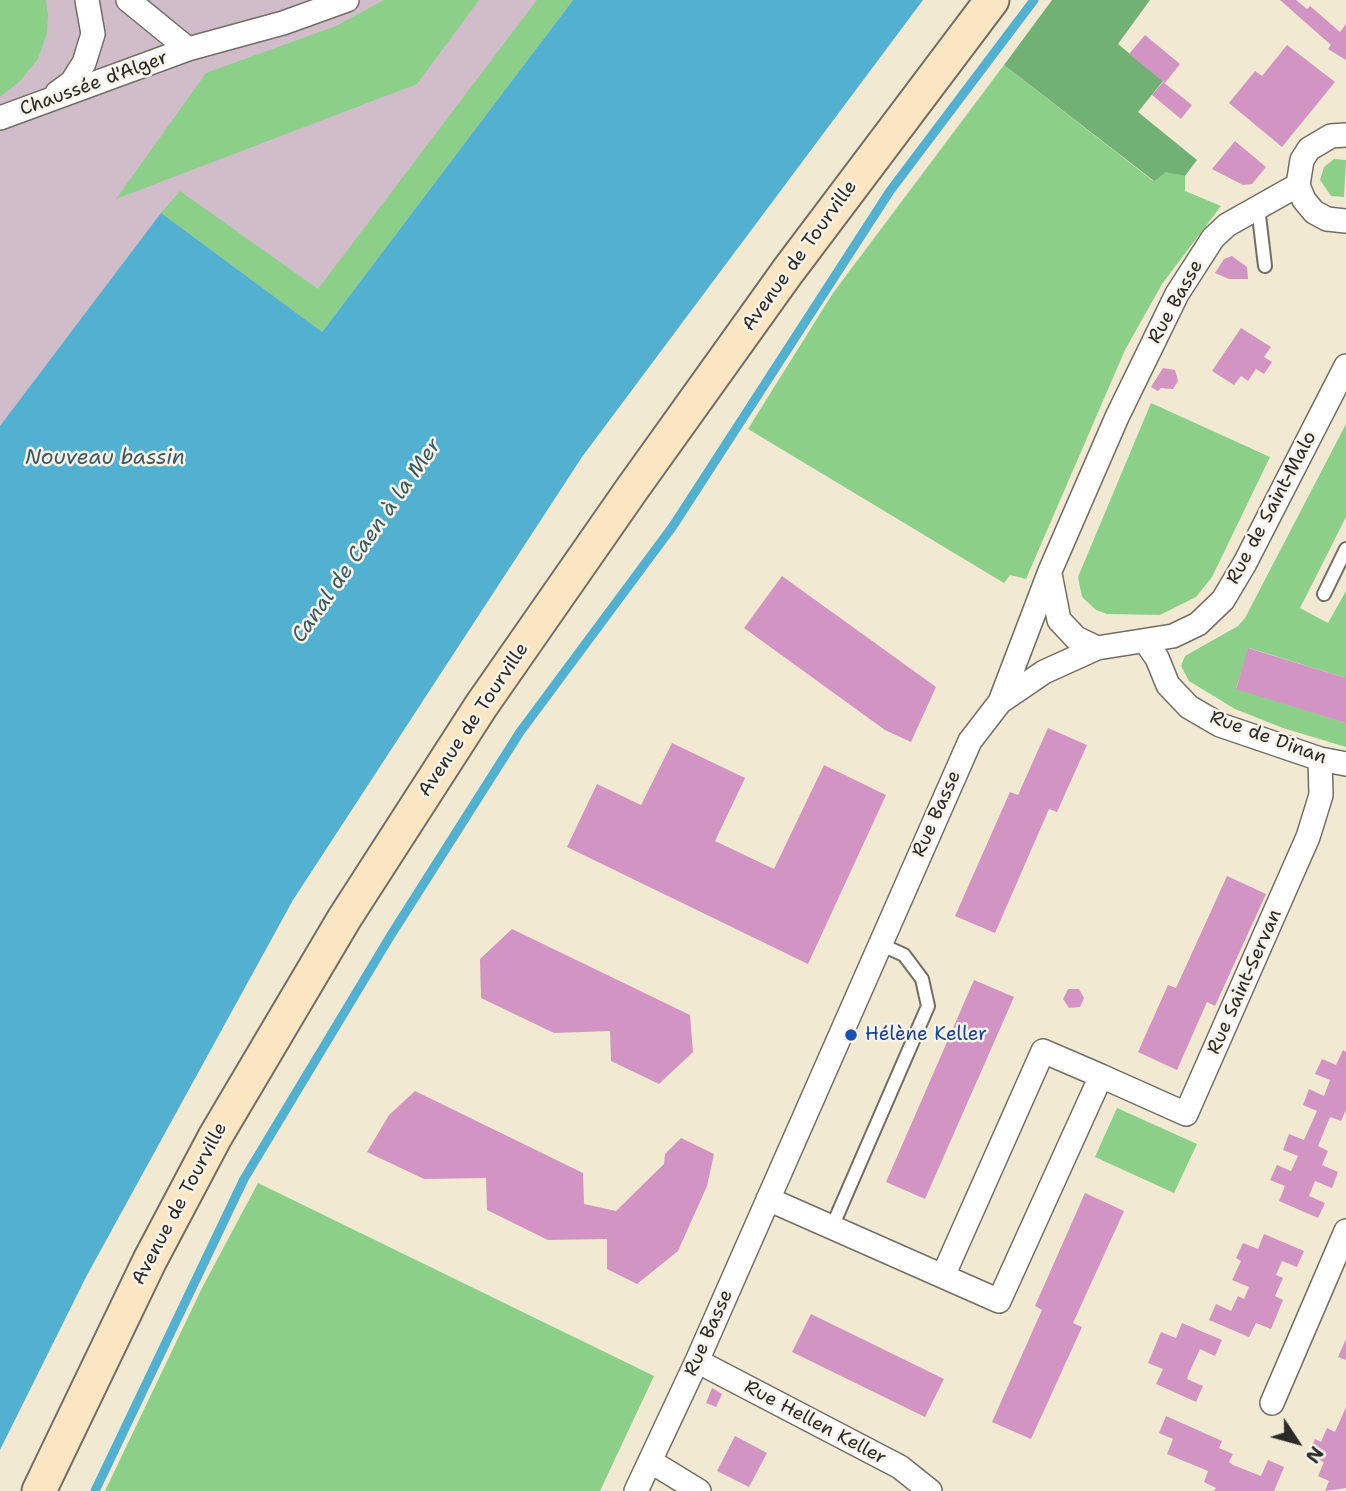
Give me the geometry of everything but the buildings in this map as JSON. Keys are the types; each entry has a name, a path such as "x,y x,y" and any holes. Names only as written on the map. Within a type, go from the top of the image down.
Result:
{"street":[{"path":"46,101 72,82 85,63 93,34 87,0"},
{"path":"128,0 188,49"},
{"name":"Chaussée d'Alger","path":"0,118 188,49 284,23 347,0"},
{"name":"Avenue de Tourville","path":"39,1491 150,1260 215,1137 330,940 481,706 632,489 788,271 992,0"},
{"path":"1345,134 1319,141 1309,149 1302,160 1298,185 1304,200 1314,212 1327,219 1345,222"},
{"name":"Rue Basse","path":"636,1491 697,1361 970,741 1000,702 1050,571 1117,417 1177,294 1213,238 1227,225 1298,185"},
{"name":"Rue de Saint-Malo","path":"1000,702 1044,672 1097,648 1173,636 1198,624 1223,600 1346,366"},
{"path":"1050,571 1052,595 1059,621 1076,638 1097,648"},
{"name":"Rue de Dinan","path":"1145,641 1157,659 1168,685 1189,708 1220,725 1320,760 1346,764"},
{"name":"Rue Saint-Servan","path":"943,1276 1043,1051 1186,1114 1308,837 1321,794 1320,760"},
{"path":"768,1199 999,1300 1101,1076"},
{"path":"1272,1403 1346,1231"},
{"name":"Rue Hellen Keller","path":"697,1361 900,1467 930,1491"},
{"path":"650,1461 699,1491"}],"lane":[{"path":"1258,207 1265,266"},
{"path":"1324,594 1346,549"},
{"path":"832,1227 928,1006 922,979 904,956 880,944"}],"shaded area":[{"path":"0,0 573,0 322,332 0,798"}],"green space":[{"path":"0,0 46,0 48,16 47,33 38,59 20,81 0,97"},
{"path":"384,0 479,0 417,84 116,199 206,73 336,26"},
{"path":"537,0 573,0 322,332 161,213 180,191 318,289"},
{"path":"1052,0 1150,0 1118,44 1163,81 1138,112 1197,160 1185,176 1166,172 1154,181 1004,65"},
{"path":"1004,65 1153,181 1166,171 1185,176 1185,191 1221,206 1162,284 1125,350 1026,579 1010,575 1004,583 748,429 833,293"},
{"path":"1334,159 1346,160 1344,197 1331,196 1320,180 1324,167"},
{"path":"1151,403 1270,457 1212,577 1196,597 1160,615 1107,614 1096,610 1082,597 1078,577"},
{"path":"1346,424 1346,517 1300,608 1328,623 1346,591 1346,678 1249,648 1236,688 1346,723 1346,747 1283,728 1235,709 1189,681 1181,666 1185,656 1238,626 1245,618"},
{"path":"1117,1108 1197,1144 1174,1193 1095,1157"},
{"path":"258,1183 654,1376 600,1491 105,1491 202,1288"}],"water":[{"path":"573,0 923,0 582,457 293,900 86,1277 0,1450 0,426 161,213 322,332"}],"waterway":[{"path":"95,1491 244,1179 391,935 520,732 673,526 890,191 1034,0"}],"place":[{"name":"Hélène Keller","path":"851,1035"}],"water label":[{"name":"Nouveau bassin","path":"105,459"},
{"name":"Canal de Caen à la Mer","path":"367,541"}]}
